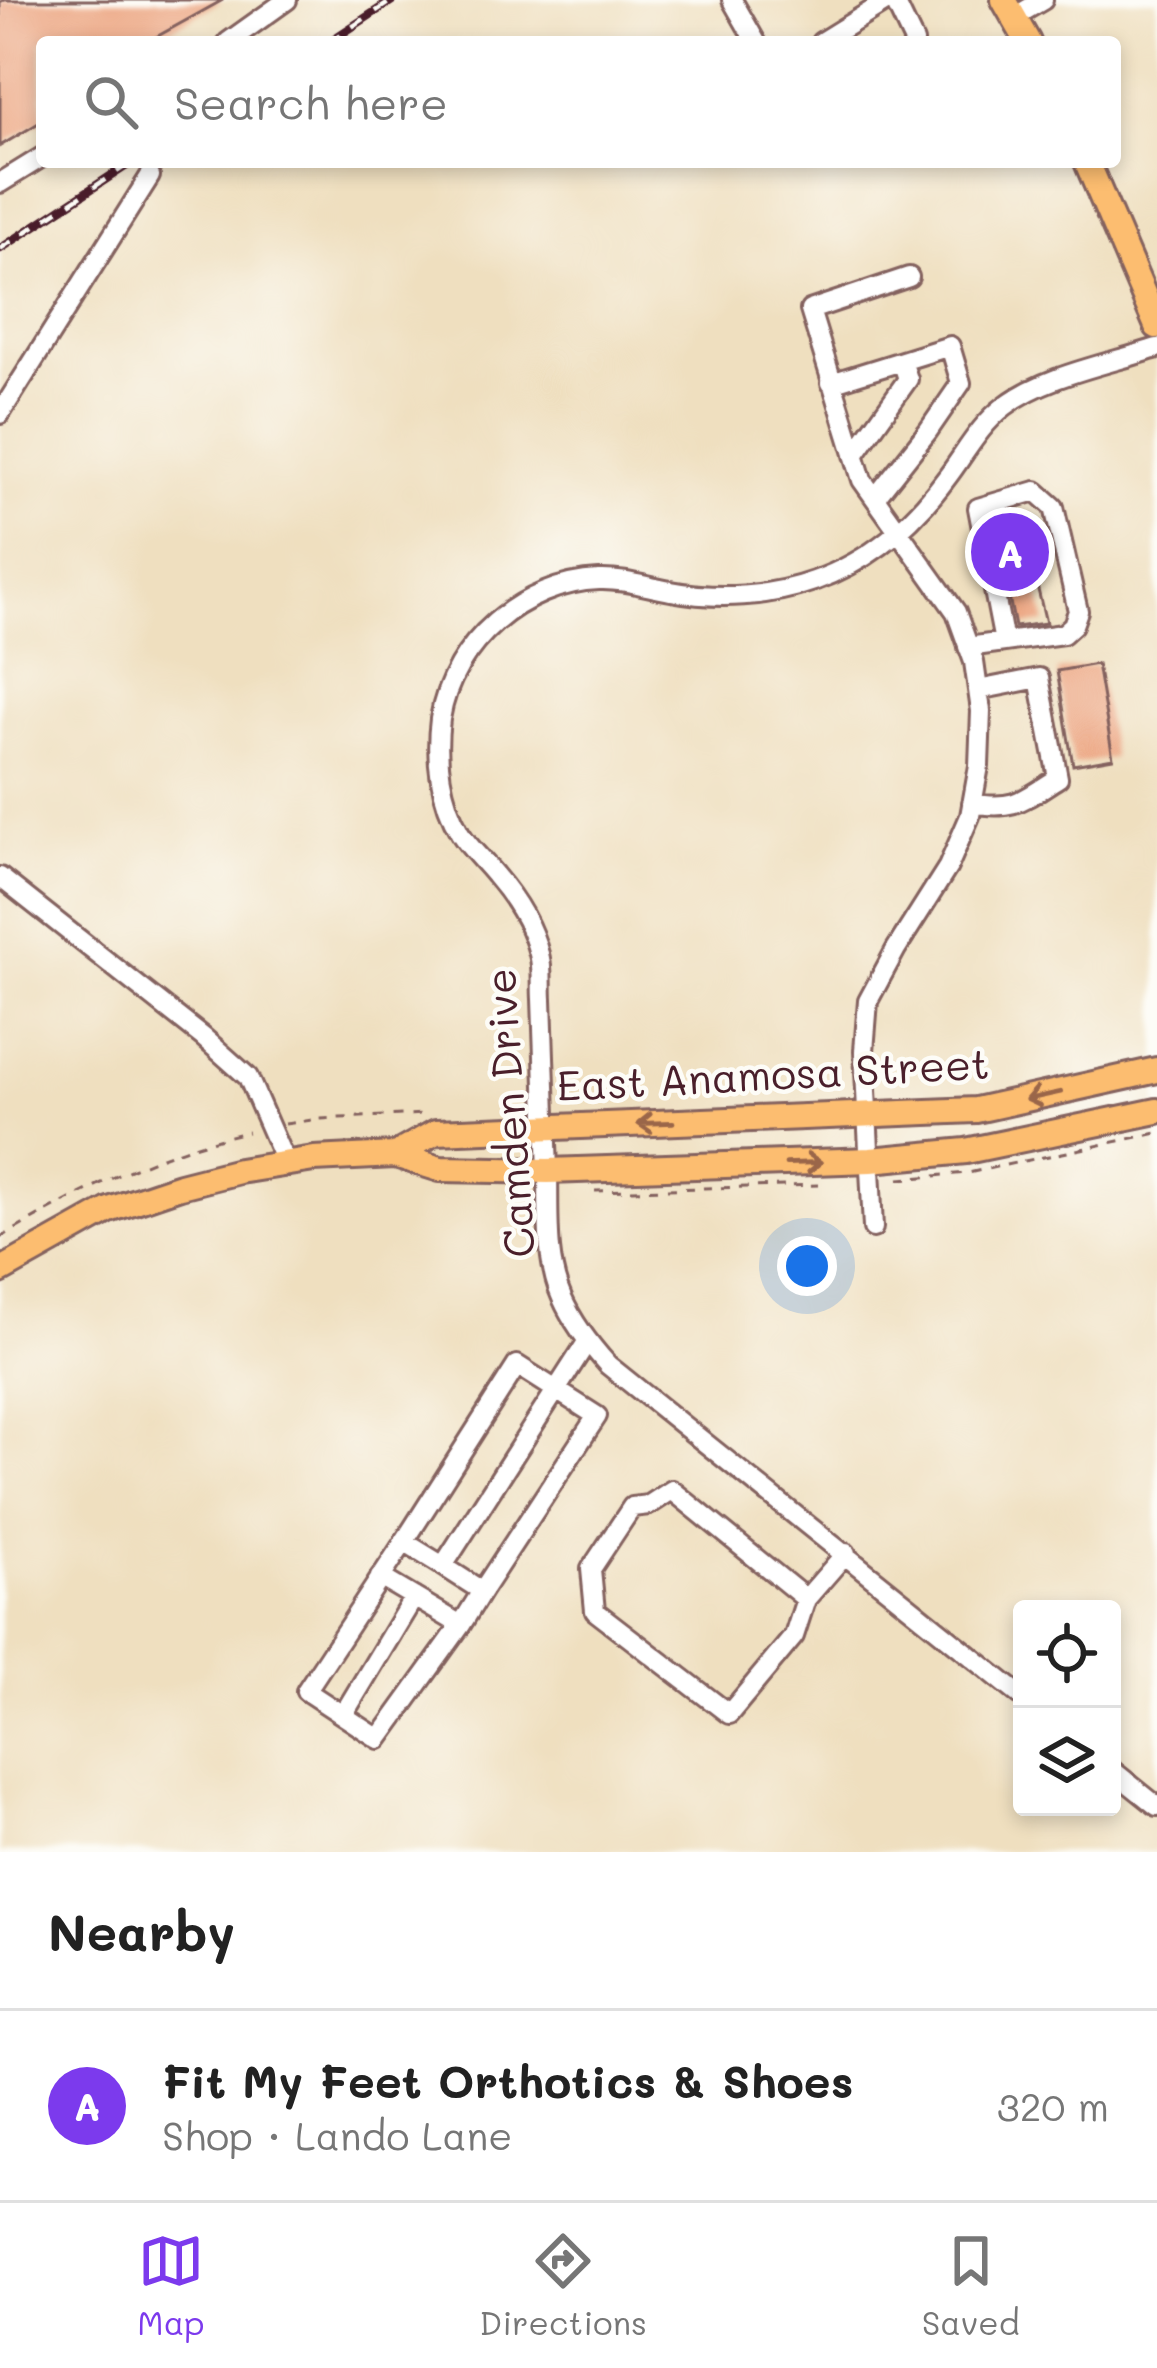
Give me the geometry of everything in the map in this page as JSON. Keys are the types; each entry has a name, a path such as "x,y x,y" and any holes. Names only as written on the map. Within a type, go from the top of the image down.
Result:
{"main road":[{"path":"1009,8 1025,36"},
{"path":"1091,168 1157,326"},
{"name":"East Anamosa Street","path":"395,1155 436,1132 976,1110 1157,1070"},
{"name":"East Anamosa Street","path":"0,1271 109,1210 180,1186 286,1164 395,1155 440,1169 548,1171 871,1160 966,1151 1157,1111"}],"street":[{"path":"236,36 287,0"},
{"path":"732,0 753,36"},
{"path":"1009,8 1043,0"},
{"path":"830,36 884,2 910,36"},
{"path":"0,183 36,162"},
{"path":"0,414 150,176"},
{"path":"873,1228 864,1051 868,1000 947,866 970,816 980,766 981,711 956,612 862,480 810,310 909,277"},
{"path":"831,383 950,346 961,383 875,498"},
{"name":"Camden Drive","path":"1013,1689 608,1365 587,1342 560,1295 549,1241 540,956 507,888 459,831 441,782 441,717 456,671 484,632 542,593 601,579 730,597 813,581 899,534 1005,406 1042,384 1157,348"},
{"path":"854,455 908,379 902,361"},
{"path":"968,647 1063,634 1072,625 1078,611 1054,507 1036,491 978,508 1004,642"},
{"path":"972,803 1014,805 1058,778 1039,677 978,690"},
{"path":"0,877 248,1077 286,1164"},
{"path":"443,1566 587,1342"},
{"path":"517,1365 557,1389 597,1416 461,1624 379,1739 306,1691 517,1365"},
{"path":"806,1599 672,1490 632,1508 591,1569 595,1611 729,1714 794,1636 806,1599 846,1553"},
{"path":"404,1542 482,1591"},
{"path":"380,1577 461,1624"},
{"path":"343,1715 414,1597"},
{"path":"1121,1777 1157,1806"}],"path":[{"path":"283,1125 438,1113"},
{"path":"0,1238 143,1164 248,1132"},
{"path":"581,1191 819,1185"}],"building":[{"path":"223,0 158,36 36,36 36,125 0,146 0,2"},
{"path":"1020,515 1046,623 1015,627 994,521"},
{"path":"1097,664 1113,758 1073,765 1057,671"}],"railway":[{"path":"338,36 393,0"},
{"path":"0,249 123,168"}],"place":[{"name":"Fit My Feet Orthotics & Shoes","path":"1010,552"}]}
